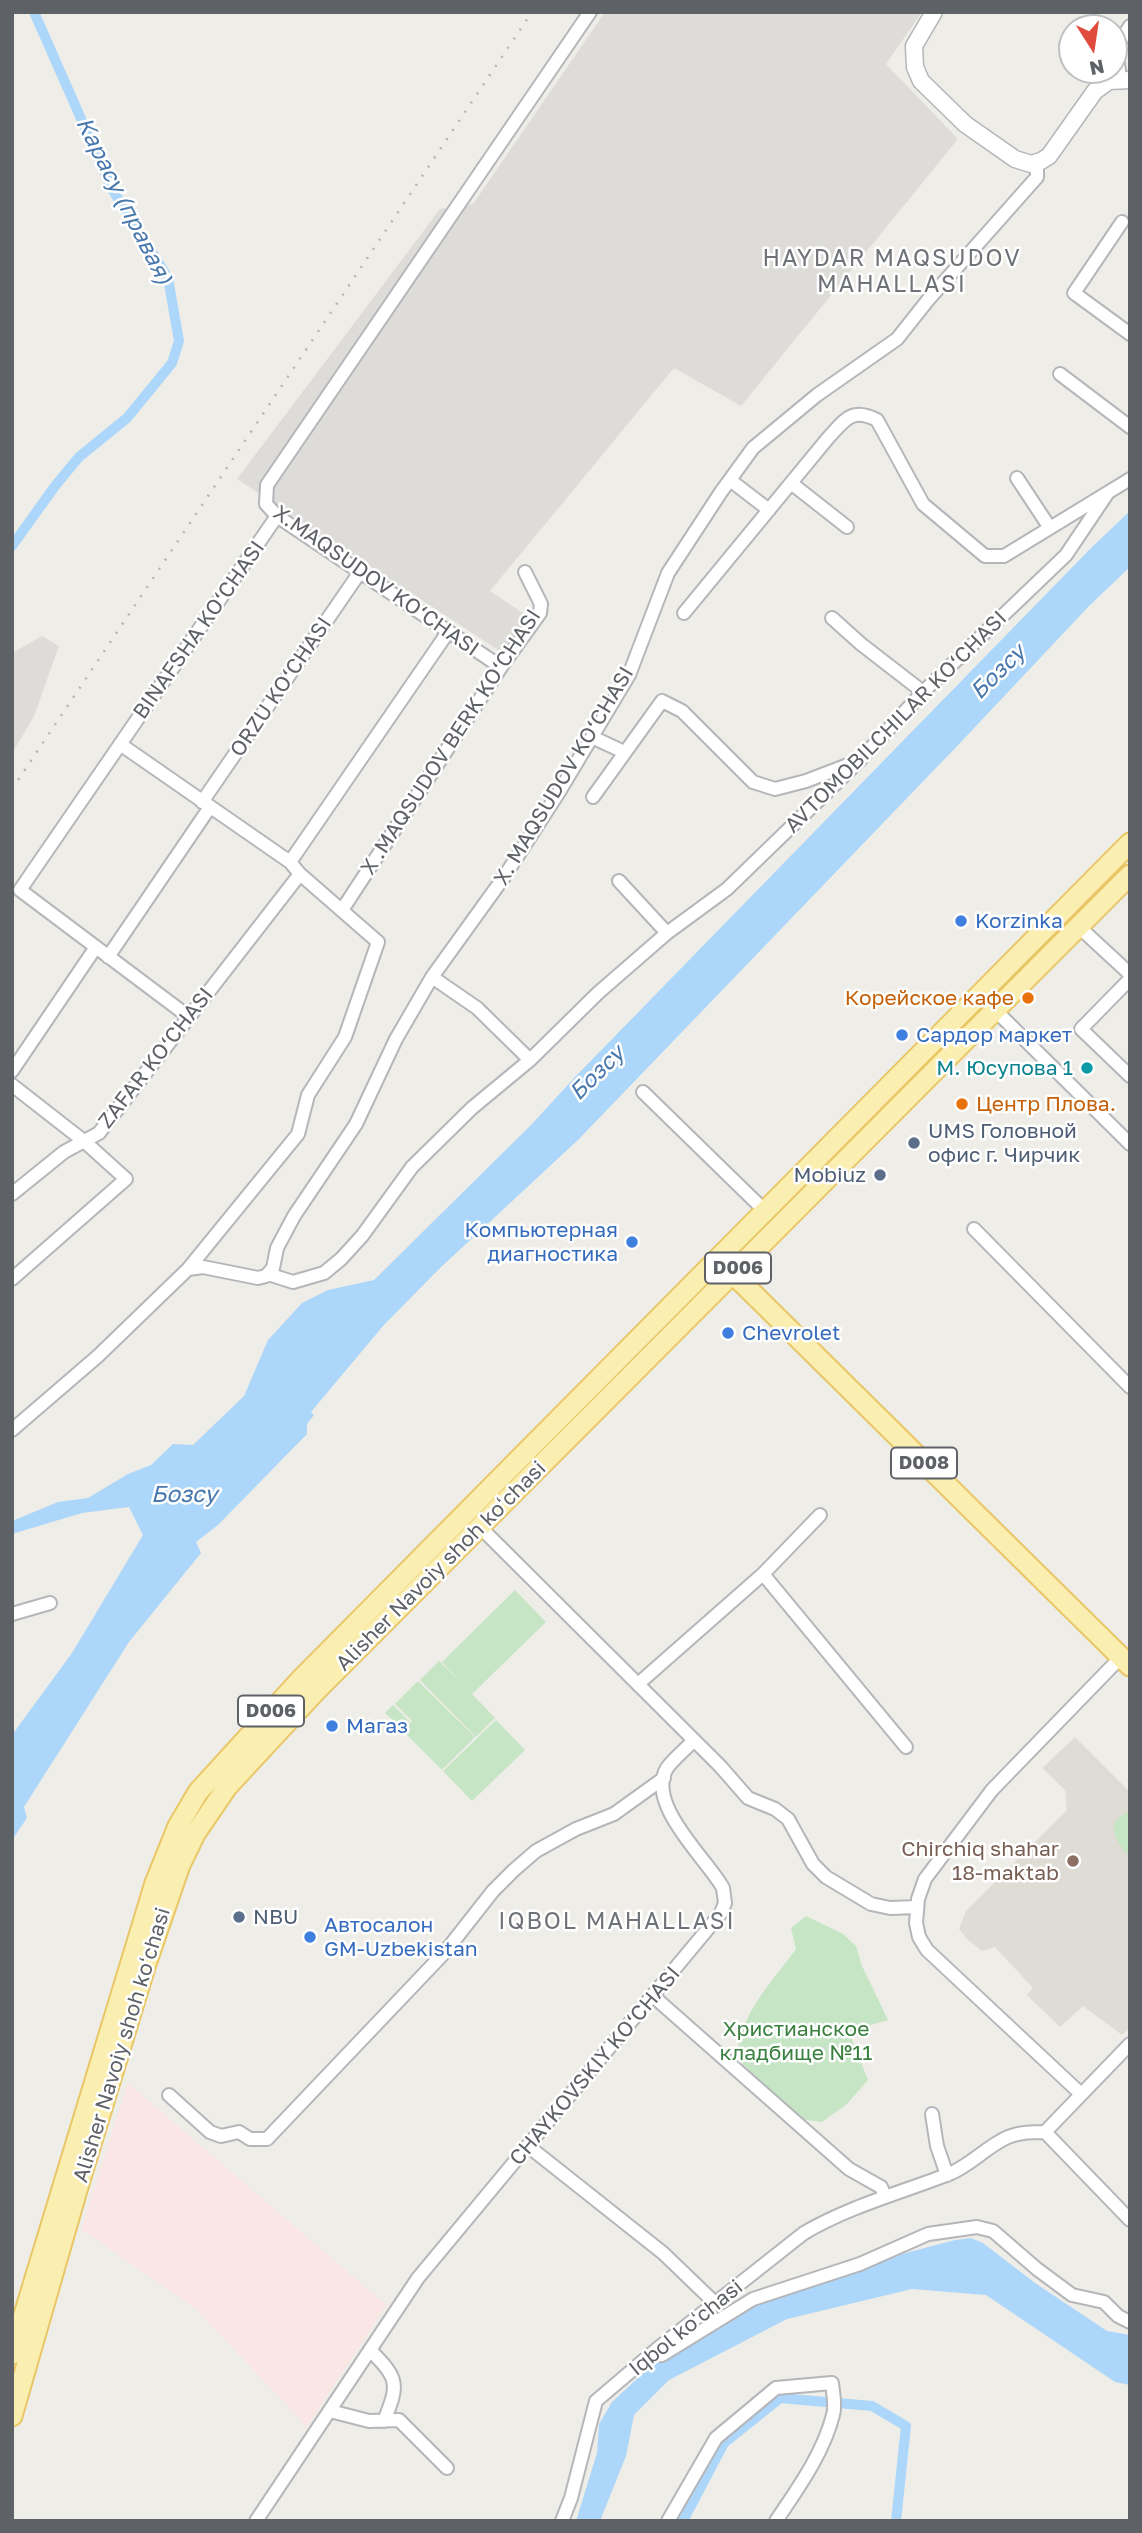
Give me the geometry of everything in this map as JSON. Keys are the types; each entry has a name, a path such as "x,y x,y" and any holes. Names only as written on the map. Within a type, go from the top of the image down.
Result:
{"main road":[{"name":"Alisher Navoiy shoh koʻchasi","path":"12,2354 155,1883 173,1837 193,1800 233,1751 302,1678 1130,843"},
{"name":"Alisher Navoiy shoh koʻchasi","path":"12,2416 142,1978 175,1879 190,1843 215,1802 251,1759 1130,875"},
{"name":"D008","path":"717,1259 1125,1662"}],"street":[{"name":"X.MAQSUDOV KO‘CHASI","path":"501,667 277,516 266,504 267,485 590,12"},
{"path":"934,12 914,46 915,67 921,81 965,124 1015,159 1037,163"},
{"name":"X. MAQSUDOV KO‘CHASI","path":"268,1273 273,1268 277,1248 294,1216 356,1124 396,1039 432,977 504,877 629,675 668,573 685,543 753,448 817,395 897,339 1037,177 1037,163 1052,152 1095,91 1105,84"},
{"path":"1122,222 1074,293 1130,334"},
{"path":"1060,374 1130,427"},
{"path":"684,613 828,438 850,416 863,413 877,420 923,505 985,556 1004,556 1130,479"},
{"path":"1017,478 1050,528"},
{"path":"730,480 769,510"},
{"path":"791,483 847,527"},
{"name":"AVTOMOBILCHILAR KO‘CHASI","path":"268,1273 293,1282 324,1273 341,1259 362,1236 412,1167 472,1108 530,1060 598,993 667,933 727,889 859,761 923,692 1066,555 1107,494"},
{"name":"BINAFSHA KO‘CHASI","path":"120,744 277,516"},
{"name":"ORZU KO‘CHASI","path":"108,957 360,572"},
{"name":"X .MAQSUDOV BERK KO‘CHASI","path":"342,910 501,667 540,613 541,604 526,572"},
{"path":"832,618 923,692"},
{"path":"290,862 448,632"},
{"path":"593,797 662,701 682,711 753,782 775,789 806,781 859,761"},
{"path":"592,737 624,752"},
{"path":"12,1430 98,1356 188,1269 298,1134 308,1095 345,1037 378,942 300,874 290,862 120,744 20,890 189,1017"},
{"name":"ZAFAR KO‘CHASI","path":"12,1279 126,1179 85,1142 99,1133 300,874"},
{"path":"619,881 667,933"},
{"path":"1078,926 1130,976 1081,1029 1130,1076"},
{"path":"12,1071 96,947"},
{"path":"432,977 477,1008 530,1060"},
{"path":"995,1010 1130,1144"},
{"path":"12,1085 85,1142 64,1152 12,1194"},
{"path":"643,1092 765,1211"},
{"path":"974,1229 1130,1387"},
{"path":"188,1269 203,1267 258,1278 268,1273"},
{"path":"638,1685 763,1574 820,1515"},
{"path":"480,1527 694,1740 748,1798 775,1809 788,1819 813,1864 826,1877 870,1904 890,1908 917,1907"},
{"path":"763,1574 906,1746"},
{"path":"12,1614 50,1603"},
{"path":"1081,2094 927,1950 917,1930 917,1907 925,1879 992,1790 1125,1662"},
{"path":"169,2095 209,2132 221,2136 239,2132 250,2139 267,2139 446,1952 493,1891 514,1870 536,1851 576,1829 614,1814 664,1778 670,1765 694,1740"},
{"name":"CHAYKOVSKIY KO‘CHASI","path":"256,2521 418,2278 718,1917 725,1903 720,1884 670,1813 664,1778"},
{"path":"653,1996 849,2169 881,2187 885,2196"},
{"path":"1130,2044 1045,2132 1130,2220"},
{"path":"932,2114 937,2146 947,2175"},
{"name":"Iqbol koʻchasi","path":"562,2521 571,2497 596,2401 657,2349 804,2233 831,2217 947,2175 1006,2138 1045,2132"},
{"path":"528,2146 663,2253 716,2304"},
{"path":"657,2349 662,2355 753,2299 860,2264 928,2234 977,2227 993,2231 1072,2295 1104,2302 1118,2316 1130,2322"},
{"path":"370,2350 393,2377 395,2388 384,2421"},
{"path":"668,2521 716,2438 776,2388 832,2384 834,2413 811,2469 776,2521"},
{"path":"330,2411 369,2421 398,2420 447,2469"}],"shaded area":[{"path":"605,12 922,12 886,64 958,139 741,406 674,368 490,591 539,624 515,661 237,479 440,209 473,204"},
{"path":"42,636 59,646 34,716 12,754 12,653"},
{"name":"Chirchiq shahar 18-maktab","path":"1075,1737 1130,1792 1130,2028 1122,2035 1083,2006 1060,2027 1027,1995 1033,1988 995,1947 982,1951 959,1929 966,1911 1067,1810 1065,1790 1042,1768"},
{"path":"128,2083 386,2305 307,2427 197,2310 81,2229"}],"green space":[{"path":"515,1590 546,1622 472,1694 495,1718 476,1737 420,1680 439,1661 462,1683 442,1662"},
{"path":"418,1681 475,1737 442,1770 403,1731 412,1721 395,1704"},
{"path":"393,1705 410,1722 402,1729 385,1713"},
{"path":"496,1720 525,1750 472,1801 443,1771"},
{"path":"1130,1811 1130,1857 1116,1839 1114,1826 1121,1816"},
{"name":"Христианское кладбище №11","path":"806,1916 843,1934 856,1946 862,1966 888,2020 867,2026 851,2037 868,2080 847,2104 822,2122 798,2119 737,2058 743,2028 750,2014 796,1949 791,1928"}],"water":[{"name":"Бозсу","path":"1130,511 1130,567 1090,605 578,1140 439,1269 383,1326 311,1412 314,1415 307,1424 307,1434 218,1525 196,1542 201,1553 129,1642 24,1807 27,1818 12,1840 12,1735 72,1653 143,1535 129,1507 82,1513 12,1534 12,1521 58,1502 88,1498 128,1474 151,1465 173,1444 193,1445 244,1396 268,1340 302,1303 328,1290 374,1280 531,1125"},
{"path":"971,2238 983,2243 1035,2283 1107,2331 1130,2335 1130,2385 1115,2382 986,2295 912,2289 787,2319 669,2380 634,2415 626,2456 600,2521 576,2521 597,2453 599,2424 612,2402 653,2364 760,2300 902,2254"}],"waterway":[{"name":"Карасу (правая)","path":"12,546 79,457 127,418 172,363 179,341 168,278 112,189 34,12"},
{"path":"683,2521 724,2443 780,2398 872,2406 906,2426 896,2521"}],"railway":[{"path":"12,789 532,12"}],"place":[{"name":"Korzinka","path":"961,921"},
{"name":"Корейское кафе","path":"1028,998"},
{"name":"Сардор маркет","path":"902,1035"},
{"name":"М. Юсупова 1","path":"1087,1068"},
{"name":"Центр Плова.","path":"962,1104"},
{"name":"UMS Головной офис г. Чирчик","path":"914,1143"},
{"name":"Mobiuz","path":"880,1175"},
{"name":"Компьютерная диагностика","path":"632,1242"},
{"name":"Chevrolet","path":"728,1333"},
{"name":"Магаз","path":"332,1726"},
{"name":"Chirchiq shahar 18-maktab","path":"1073,1861"},
{"name":"NBU","path":"239,1917"},
{"name":"Автосалон GM-Uzbekistan","path":"310,1937"}],"district":[{"name":"HAYDAR MAQSUDOV MAHALLASI","path":"892,272"},
{"name":"IQBOL MAHALLASI","path":"617,1922"}]}
